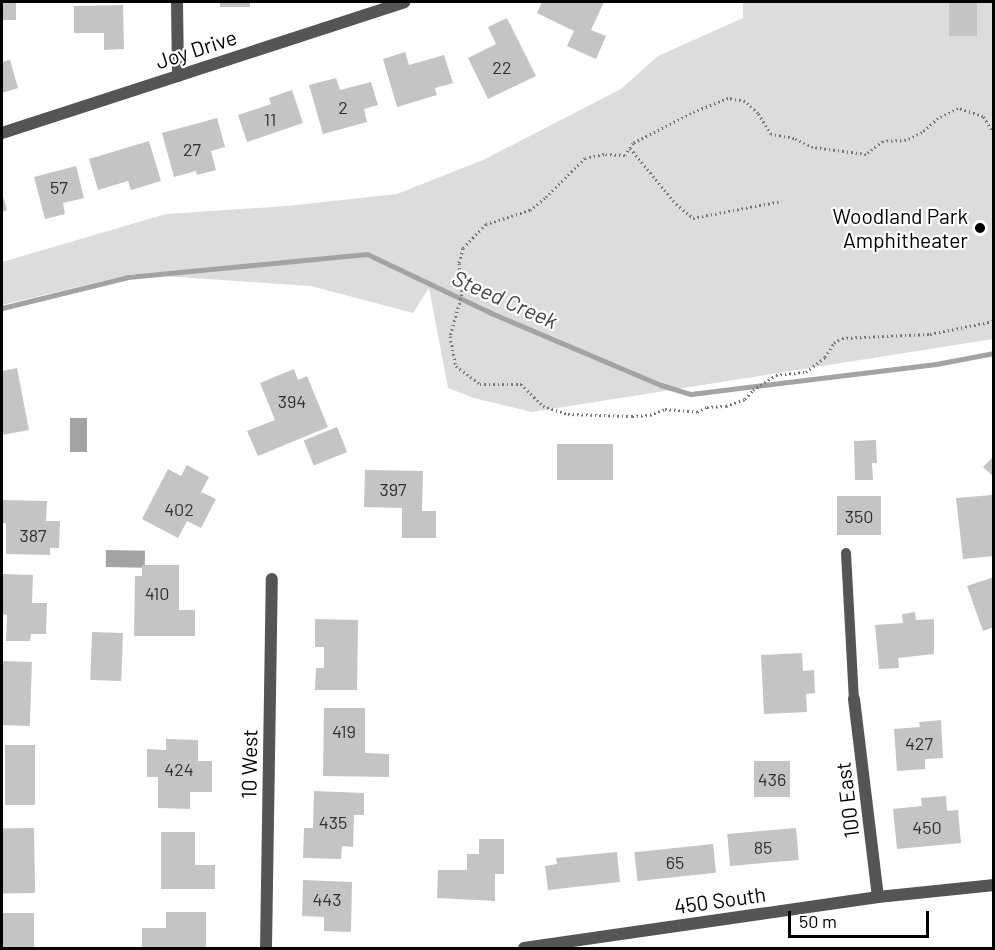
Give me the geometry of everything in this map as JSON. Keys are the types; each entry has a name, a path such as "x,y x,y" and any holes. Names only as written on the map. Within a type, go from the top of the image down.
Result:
{"street":[{"path":"177,2 178,76"},
{"name":"Joy Drive","path":"2,134 404,2"},
{"name":"10 West","path":"266,948 272,579"},
{"name":"100 East","path":"854,699 878,897"},
{"name":"450 South","path":"524,948 878,897 993,885"}],"lane":[{"path":"846,553 854,699"}],"path":[{"path":"993,133 983,116 958,108 938,118 922,132 906,140 883,141 866,154 813,147 794,138 771,134 758,113 745,101 728,98 683,117 633,143 625,155 604,154 585,158 530,210 486,224 464,249 459,263 462,294 450,336 456,366 480,384 521,384 543,406 581,416 650,415 664,409 697,412 707,407 726,406 745,399 753,390 776,375 806,372 825,357 834,343 842,338 930,334 993,321"},
{"path":"630,148 676,204 693,218 781,201"}],"shaded area":[{"path":"743,2 993,2 993,339 532,412 474,398 448,388 429,288 413,313 311,286 132,274 2,305 2,262 166,214 287,206 397,194 483,160 621,89 658,56 743,18"},
{"path":"70,418 87,418 87,452 70,452"},
{"path":"106,550 145,551 145,568 106,567"}],"building":[{"path":"2,2 16,2 16,20 2,20"},
{"path":"220,2 250,2 250,7 220,7"},
{"path":"542,2 604,2 591,30 606,36 596,59 567,46 574,31 537,13"},
{"path":"949,2 977,2 977,36 949,36"},
{"path":"123,5 124,49 104,50 104,33 74,33 74,6"},
{"path":"507,18 536,76 488,99 468,58 496,44 488,27"},
{"path":"405,52 409,65 444,55 453,83 435,88 437,95 397,107 383,59"},
{"path":"10,60 18,88 2,93 2,62"},
{"path":"336,78 340,90 371,82 378,105 364,109 367,122 323,134 309,85"},
{"path":"292,90 303,123 247,142 238,115 271,104 269,98"},
{"path":"217,118 225,147 211,151 216,170 197,175 196,171 174,177 162,133"},
{"path":"149,141 161,181 131,190 128,181 98,190 89,159"},
{"path":"76,166 84,198 63,203 65,214 45,219 34,177"},
{"path":"2,193 7,210 2,212"},
{"path":"17,368 29,430 2,435 2,371"},
{"path":"294,369 298,380 307,376 328,427 258,456 247,431 275,420 260,383"},
{"path":"337,427 347,452 314,466 304,440"},
{"path":"876,440 877,463 872,463 873,480 855,480 854,441"},
{"path":"557,444 613,444 613,480 557,480"},
{"path":"994,456 994,477 983,467"},
{"path":"187,465 209,477 201,492 216,499 201,528 187,521 178,538 142,519 168,469 181,476"},
{"path":"365,470 423,471 422,511 436,511 436,538 402,538 402,508 364,507"},
{"path":"992,495 994,556 963,559 956,498"},
{"path":"837,496 881,496 881,535 837,535"},
{"path":"2,500 47,501 46,521 60,521 59,548 50,548 50,555 6,554 6,523 2,523"},
{"path":"142,565 179,565 179,610 195,610 195,636 134,636 135,576 142,576"},
{"path":"2,574 33,575 32,603 47,603 46,634 31,634 30,641 6,641 7,615 2,614"},
{"path":"994,577 994,627 983,631 967,586"},
{"path":"915,612 916,620 934,619 934,654 898,658 899,668 879,669 875,625 903,623 902,614"},
{"path":"315,619 358,620 357,690 315,690 316,668 324,668 324,647 315,647"},
{"path":"92,632 123,633 121,681 90,680"},
{"path":"802,653 803,671 814,670 815,693 806,694 807,712 764,714 761,655"},
{"path":"2,661 32,662 30,726 2,725"},
{"path":"324,708 365,708 365,753 389,754 389,777 323,776"},
{"path":"941,720 943,758 925,759 925,769 897,771 894,729 920,727 919,722"},
{"path":"166,739 198,740 198,761 212,761 212,792 190,792 190,809 158,808 158,777 147,777 147,749 166,750"},
{"path":"5,745 35,745 35,805 5,805"},
{"path":"754,761 790,761 790,797 754,797"},
{"path":"314,791 364,793 364,815 354,815 353,847 342,846 341,859 303,858 304,828 313,828"},
{"path":"946,796 947,811 958,810 961,843 897,849 893,809 922,806 921,798"},
{"path":"34,828 35,893 3,894 2,829"},
{"path":"796,828 799,860 730,866 727,834"},
{"path":"161,832 195,832 195,865 215,865 215,889 161,889"},
{"path":"479,839 504,839 504,874 495,874 495,901 437,898 438,870 467,870 467,854 479,854"},
{"path":"713,844 716,873 637,881 634,852"},
{"path":"617,852 620,882 548,890 545,866 557,864 556,858"},
{"path":"303,880 352,882 351,932 324,931 324,917 302,916"},
{"path":"166,912 206,912 206,948 142,948 142,928 166,928"},
{"path":"2,913 34,913 34,948 2,948"}],"waterway":[{"name":"Steed Creek","path":"2,308 128,277 367,254 491,313 661,385 691,394 936,364 994,353"}],"place":[{"name":"Woodland Park Amphitheater","path":"980,228"}]}
